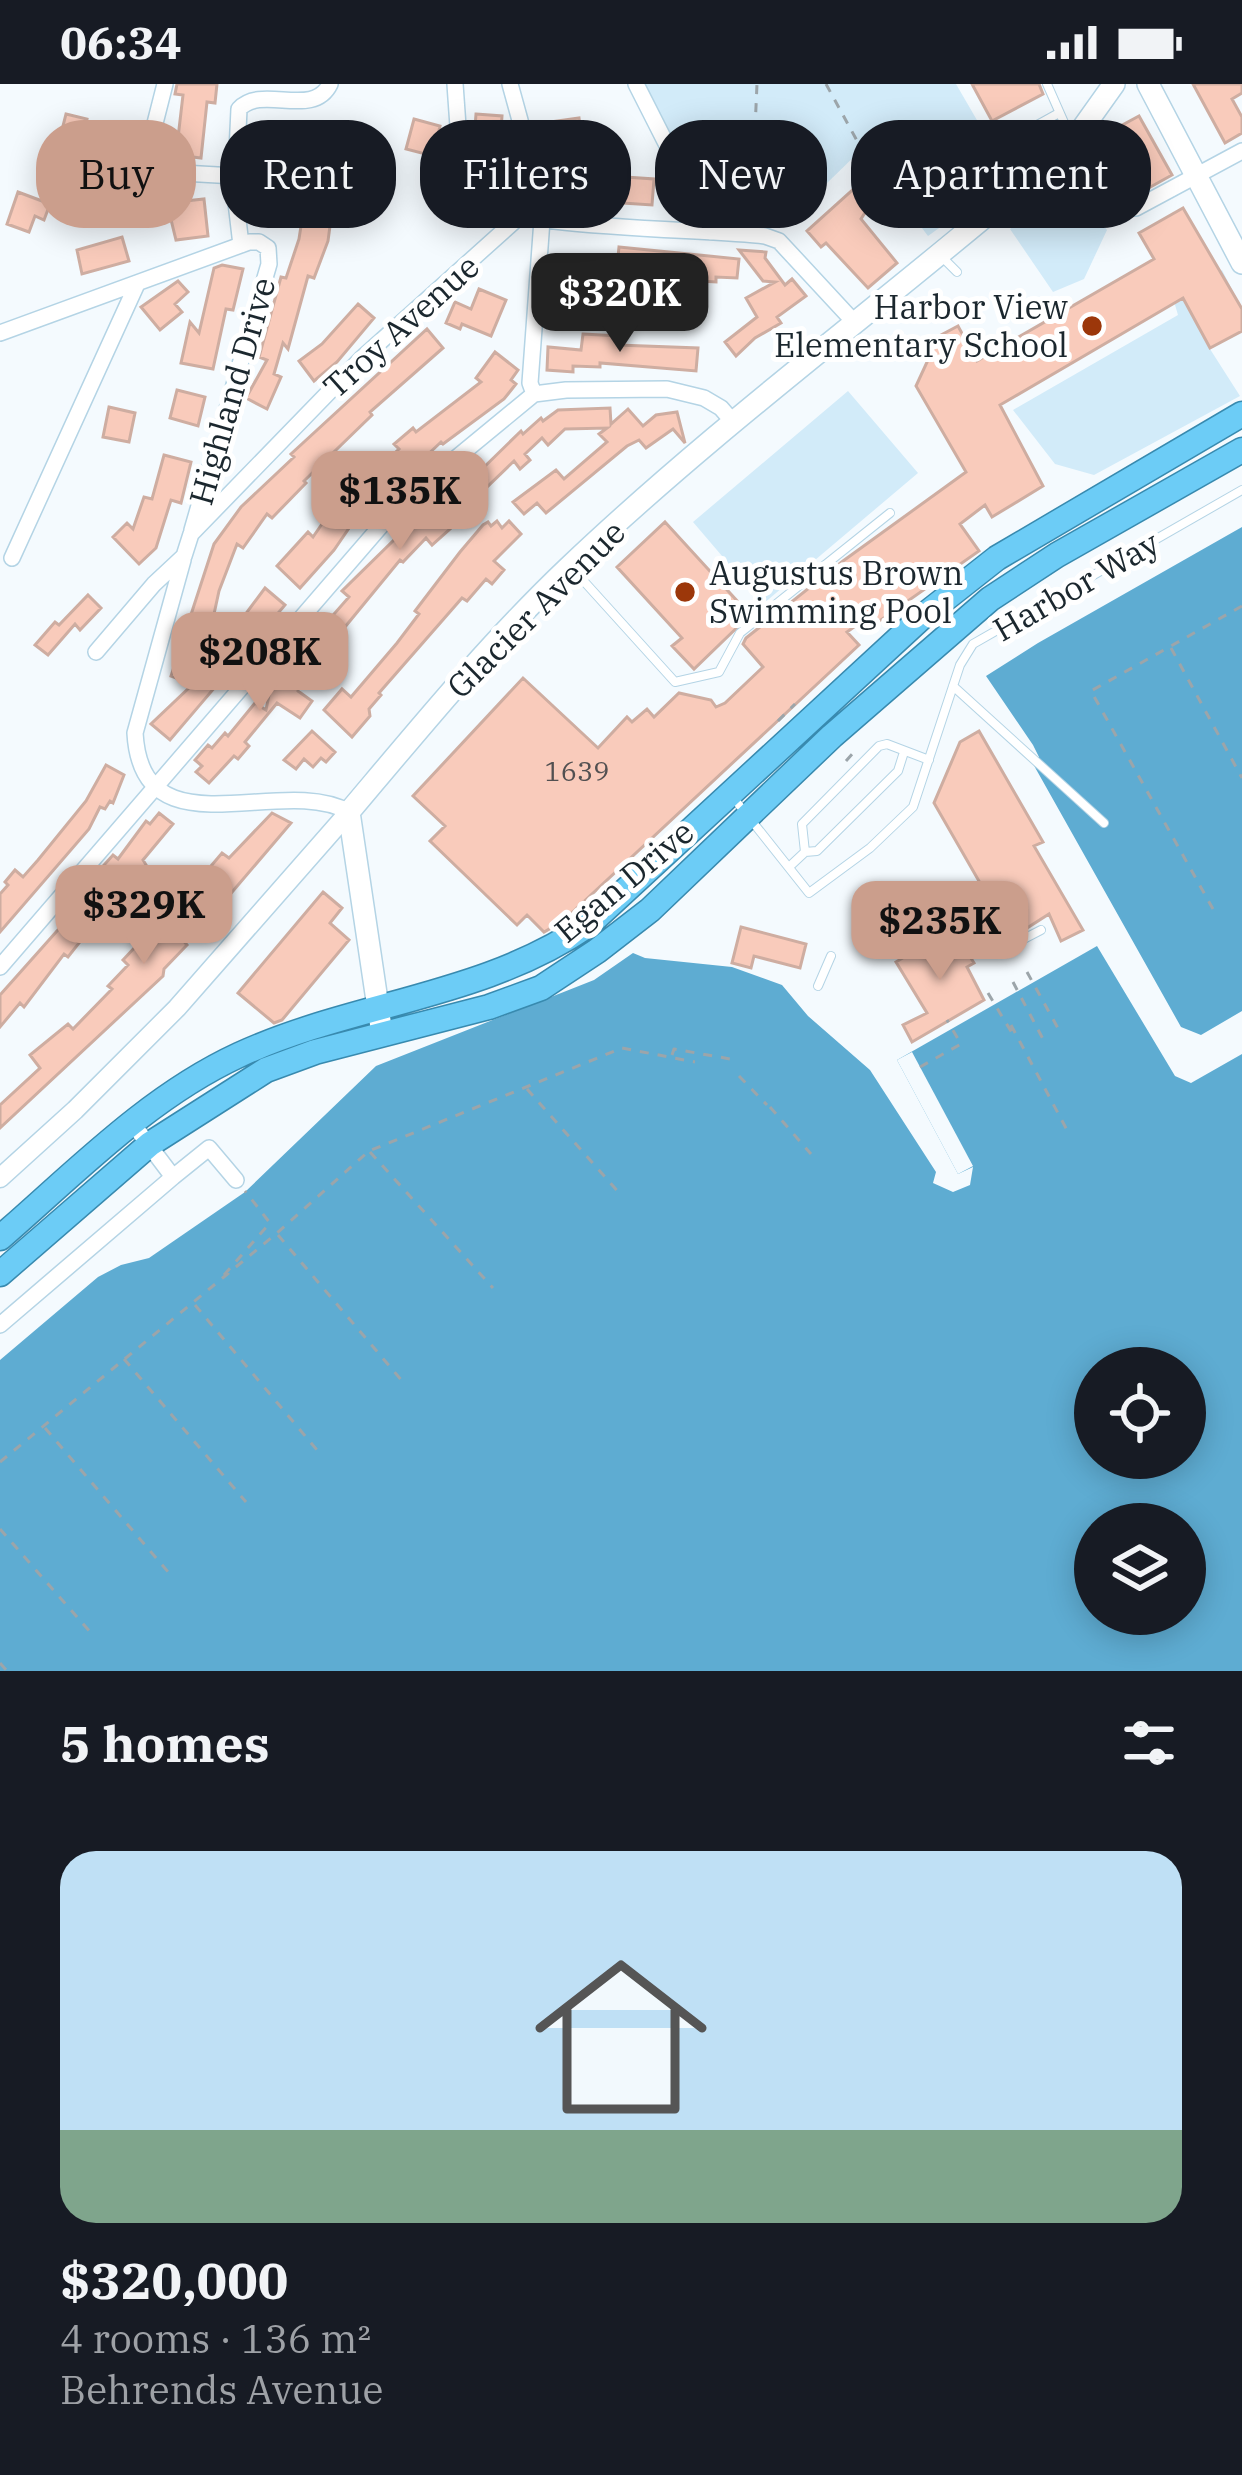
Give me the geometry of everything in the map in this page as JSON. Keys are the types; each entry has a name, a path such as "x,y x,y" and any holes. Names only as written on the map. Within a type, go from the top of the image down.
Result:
{"highway":[{"name":"Egan Drive","path":"0,1274 150,1144 266,1070 547,953 588,925 922,616 997,558 1242,414"},
{"name":"Egan Drive","path":"0,1238 171,1094 238,1056 309,1028 489,1007 541,988 650,910 927,650 989,599 1242,450"}],"main road":[{"name":"Glacier Avenue","path":"1088,120 1114,84"},
{"path":"1148,84 1242,263"},
{"name":"Glacier Avenue","path":"349,812 520,616 570,566 734,423 972,228"},
{"path":"349,812 381,1022"}],"street":[{"path":"156,120 165,84"},
{"path":"238,120 239,109 254,98 287,91 316,99 330,84"},
{"path":"454,84 457,120"},
{"path":"510,84 520,120"},
{"path":"636,84 711,232"},
{"path":"1151,200 1242,151"},
{"path":"631,226 750,234 779,241 855,323"},
{"path":"0,333 242,245 240,228"},
{"name":"Troy Avenue","path":"96,652 184,556 191,534 361,359 518,228"},
{"path":"529,228 530,382 534,394"},
{"name":"Highland Drive","path":"191,534 269,264 268,248 259,242 242,245"},
{"path":"12,558 137,284"},
{"path":"0,967 398,506 534,394 566,389 667,389 704,398 734,423"},
{"path":"184,556 135,733 136,756 144,774 174,800 194,806 305,798 329,801 349,812"},
{"name":"Glacier Avenue","path":"0,1178 177,1008 349,812"},
{"path":"133,1124 173,1177"},
{"path":"0,1325 209,1148 236,1180"}],"lane":[{"path":"1047,84 1062,120"},
{"path":"1046,120 1059,113"},
{"path":"940,254 956,272"},
{"name":"Harbor Way","path":"789,868 809,892 870,848 913,807 960,665 973,644 1242,490"},
{"path":"570,566 675,682 719,672 740,633 890,513"},
{"path":"953,686 1105,823"},
{"path":"805,852 802,824 879,746 887,744 928,760"},
{"path":"731,795 789,868 805,852 817,851 898,771 904,752"},
{"path":"963,901 981,939 1014,944 1041,930"},
{"path":"818,986 831,956"}],"path":[{"path":"750,234 757,84"},
{"path":"826,84 851,129"},
{"path":"1213,909 1090,691 1242,606"},
{"path":"1170,646 1242,778"},
{"path":"778,721 795,704"},
{"path":"1027,972 1059,1030"},
{"path":"1013,982 1044,1040"},
{"path":"988,993 1027,1054"},
{"path":"920,1067 961,1044 946,1020"},
{"path":"1011,1025 1067,1130"},
{"path":"0,1462 216,1285 369,1151 622,1048 694,1062"},
{"path":"672,1057 674,1049 736,1060"},
{"path":"739,1076 811,1154"},
{"path":"526,1087 621,1195"},
{"path":"770,1107 778,1117"},
{"path":"369,1151 493,1288"},
{"path":"216,1285 270,1223 236,1180"},
{"path":"277,1233 403,1382"},
{"path":"194,1303 316,1450"},
{"path":"123,1358 246,1502"},
{"path":"44,1427 169,1573"},
{"path":"0,1529 91,1634"},
{"path":"0,1663 7,1671"}],"shaded area":[{"path":"645,84 956,84 977,120 851,120 851,160 827,183 827,120 663,120"},
{"path":"1010,229 1107,230 1084,279 1053,292"},
{"path":"1222,270 1242,309 1242,331 1210,349 1240,396 1094,475 1055,464 1013,410 1178,315 1173,298"},
{"path":"848,391 918,473 763,604 693,522"}],"water":[{"path":"1242,527 1242,1011 1201,1035 1181,1027 1032,762 1039,757 1033,745 986,676"},
{"path":"1097,946 1175,1076 1191,1083 1242,1054 1242,1671 0,1671 0,1360 98,1277 149,1258 245,1192 376,1066 594,980 633,953 732,967 782,985 808,1016 870,1070 936,1172 933,1183 953,1192 970,1185 973,1167 958,1174 897,1060"}],"pier":[{"path":"912,1052 973,1166 958,1174 897,1060"}],"building":[{"path":"177,84 217,84 215,103 207,102 201,158 196,157 196,120 180,120 183,95 175,94"},
{"path":"972,84 1039,84 1043,94 991,120"},
{"path":"1193,84 1242,84 1242,93 1232,99 1242,117 1242,133 1225,143"},
{"path":"476,114 502,116 502,120 476,120"},
{"path":"414,119 420,121 420,153 406,149"},
{"path":"1151,137 1172,175 1151,187"},
{"path":"631,177 654,179 652,205 631,204"},
{"path":"851,191 851,228 868,228 897,263 868,288 826,243 821,247 807,231 827,228 827,213"},
{"path":"18,192 36,199 36,216 29,232 7,224"},
{"path":"204,199 208,236 176,240 173,228 196,228 196,200"},
{"path":"1183,208 1242,309 1242,331 1210,348 1183,298 1000,405 1043,486 992,517 985,505 960,524 979,551 878,622 872,614 847,632 859,645 563,921 544,932 527,915 517,925 430,841 445,826 413,796 523,678 598,748 627,717 632,722 647,709 654,717 679,693 711,700 716,707 725,703 763,667 743,644 746,638 966,472 916,386 939,336 958,326 977,361 1154,259 1139,233"},
{"path":"301,228 330,228 314,278 308,276 288,349 283,343 274,374 281,377 267,409 246,398 267,360 259,357 281,277 286,278"},
{"path":"122,237 129,261 82,274 77,250"},
{"path":"619,247 739,259 737,278 700,281 701,276 635,271 635,278 616,277"},
{"path":"739,250 766,252 765,258 785,285 792,279 806,296 777,317 781,323 736,356 725,342 757,317 746,298 775,282 763,281"},
{"path":"214,268 243,269 233,310 226,309 213,369 181,363 190,322 199,333"},
{"path":"178,281 188,292 175,304 182,312 160,330 141,307"},
{"path":"479,289 506,300 491,336 446,323 455,302 471,309"},
{"path":"358,304 374,318 314,381 299,361 322,344"},
{"path":"427,329 443,348 370,412 272,518 267,514 243,548 237,544 219,591 201,674 265,588 285,605 170,740 151,724 193,684 171,676 214,544 241,507 294,457 291,454"},
{"path":"583,334 619,336 618,345 698,348 696,371 600,363 600,367 573,366 573,372 547,370 548,347 581,350"},
{"path":"495,352 518,370 511,380 516,384 504,399 441,442 361,518 358,515 300,588 277,566 308,532 313,537 333,508 399,449 394,444 481,382 476,378"},
{"path":"177,390 205,397 198,426 170,418"},
{"path":"109,407 135,413 129,442 103,437"},
{"path":"610,408 611,424 628,409 643,426 656,415 677,412 685,443 673,429 646,448 639,440 627,446 546,513 537,503 524,514 513,502 556,470 564,479 607,442 599,434 607,428 565,429 548,445 542,438 525,454 530,460 520,469 514,461 488,486 477,474 541,418 558,410"},
{"path":"164,455 191,462 181,503 171,500 156,548 139,564 113,537 127,523 133,529 144,497 152,499"},
{"path":"449,486 470,511 432,545 426,538 400,560 340,633 327,622 349,597 342,591"},
{"path":"497,521 502,528 509,521 521,534 494,561 504,570 492,584 486,579 467,601 462,598 379,693 370,716 352,737 324,710 342,689 351,697 419,614 415,611 460,552 483,525"},
{"name":"Augustus Brown Swimming Pool","path":"665,522 750,615 694,669 672,646 682,638 617,567"},
{"path":"88,595 101,608 80,630 75,624 48,655 35,645 55,622 59,625"},
{"path":"294,645 314,661 301,676 298,691 312,701 300,718 277,703 245,742 249,746 238,759 234,756 209,783 196,772 202,766 195,760 208,745 212,748 225,733 228,736 255,703 266,710 272,680 281,670 276,666"},
{"path":"312,731 335,752 313,767 304,759 296,769 284,760"},
{"path":"979,731 1043,842 1034,846 1083,930 1061,941 1049,914 1027,928 1006,886 987,895 934,803 960,742"},
{"path":"106,765 124,775 113,803 100,807 89,829 0,932 0,894 8,885 5,882 15,870 23,877 38,860 86,801"},
{"path":"159,813 173,824 143,860 148,868 112,906 107,902 74,939 79,943 68,957 64,954 24,1007 20,1003 0,1027 0,995 97,886 109,869 104,865 113,855 118,859 146,821 150,824"},
{"path":"272,813 291,823 221,905 207,908 181,938 187,945 163,976 0,1128 0,1105 40,1068 30,1055 68,1024 73,1029 112,989 108,986 128,965 123,960 137,945 142,949 185,902 189,905 218,871 211,866 222,853 229,858"},
{"path":"323,892 342,908 330,923 349,940 282,1020 274,1023 238,993"},
{"path":"741,927 806,944 800,968 754,956 751,968 732,963"},
{"path":"952,928 974,963 967,967 984,1000 912,1042 903,1025 927,1013 896,962"}],"place":[{"name":"Harbor View Elementary School","path":"1092,326"},
{"name":"Augustus Brown Swimming Pool","path":"685,592"}]}
